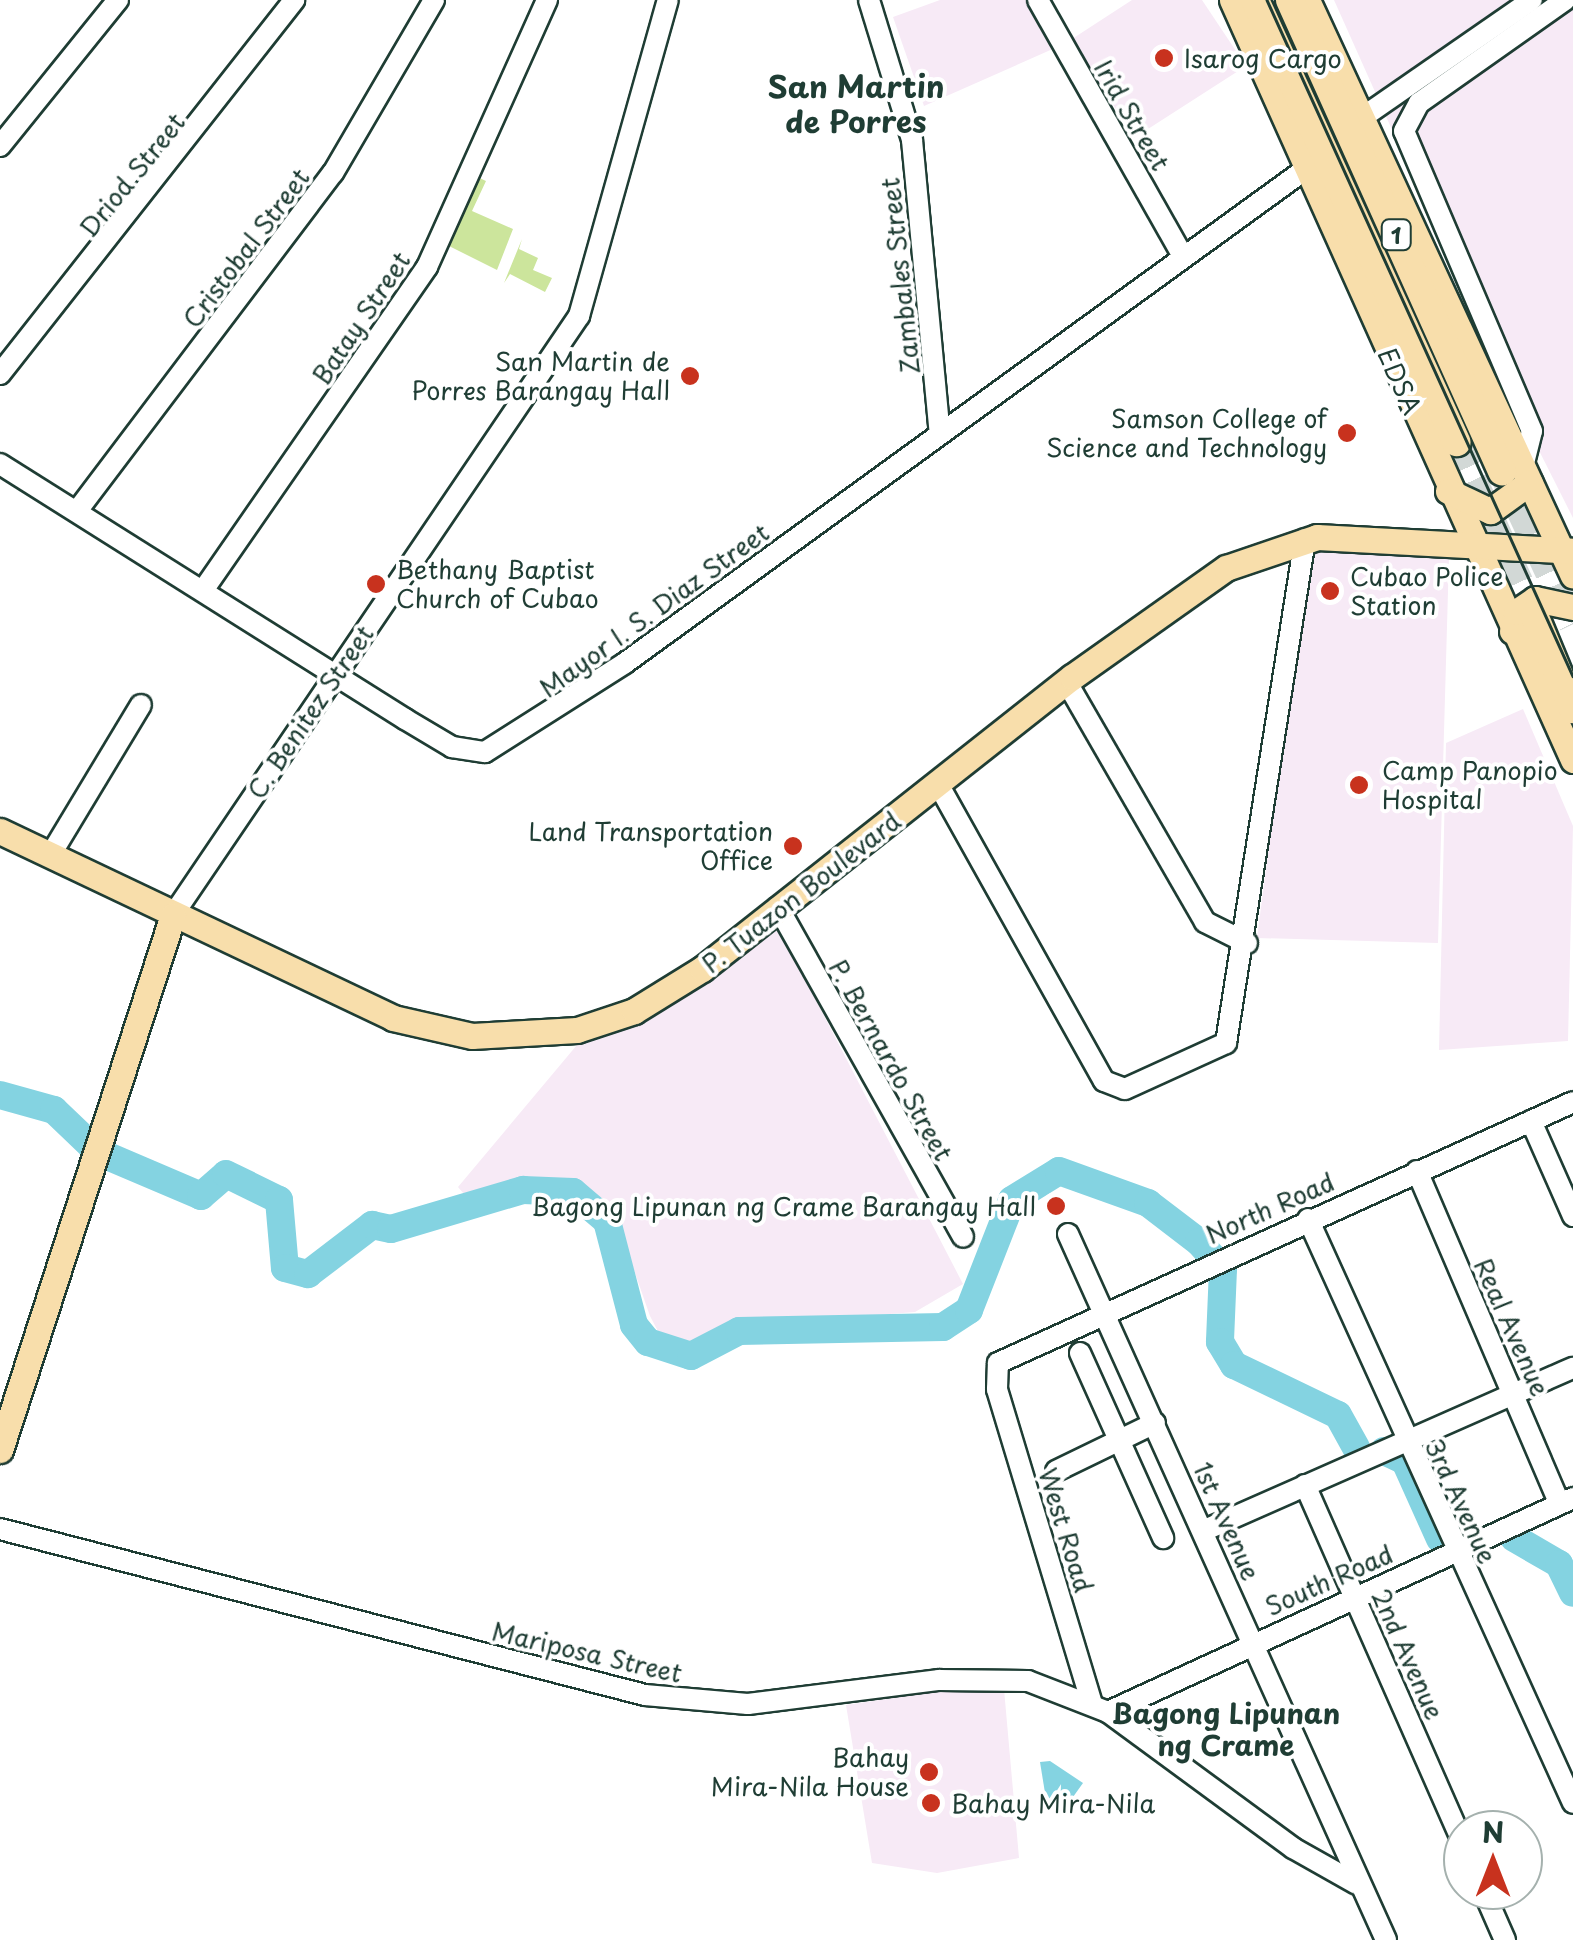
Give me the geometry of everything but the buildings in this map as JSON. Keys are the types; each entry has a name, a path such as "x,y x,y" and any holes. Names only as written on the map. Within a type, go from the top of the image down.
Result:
{"highway":[{"name":"EDSA","path":"1255,0 1456,442"},
{"name":"1","path":"1290,0 1518,473"},
{"name":"EDSA","path":"1523,623 1573,709"}],"main road":[{"name":"EDSA","path":"1232,0 1472,545 1523,623 1573,760"},
{"name":"1","path":"1307,0 1518,473 1567,550 1573,576"},
{"path":"1448,491 1490,511 1518,473"},
{"name":"P. Tuazon Boulevard","path":"0,830 164,918 388,1016 519,1037 577,1030 651,1002 938,784 1066,681 1226,568 1305,540 1567,550"},
{"path":"1523,623 1516,612 1535,599 1573,607"},
{"name":"C. Benitez Street","path":"0,1450 102,1139 164,918"}],"street":[{"path":"0,146 118,0"},
{"name":"Driod Street","path":"0,374 294,0"},
{"name":"Cristobal Street","path":"78,511 332,173 434,0"},
{"name":"Batay Street","path":"204,590 427,268 547,0"},
{"name":"C. Benitez Street","path":"164,918 579,316 668,0"},
{"name":"Zambales Street","path":"869,0 912,140 940,434"},
{"name":"Irid Street","path":"1038,0 1183,256"},
{"path":"1360,119 1532,0"},
{"path":"1518,473 1532,431 1404,131 1420,104 1565,0"},
{"name":"Mayor I. S. Diaz Street","path":"0,464 452,747 510,744 1307,168"},
{"path":"938,784 1104,1081 1125,1089 1226,1043 1241,992 1305,540"},
{"path":"1066,681 1205,922 1247,943"},
{"path":"51,854 141,705"},
{"name":"P. Bernardo Street","path":"778,907 963,1237"},
{"name":"North Road","path":"994,1370 1163,1283 1573,1102"},
{"path":"1531,1121 1573,1216"},
{"name":"Real Avenue","path":"1416,1171 1514,1394 1566,1501"},
{"name":"3rd Avenue","path":"1308,1218 1397,1444 1458,1551 1573,1803"},
{"name":"1st Avenue","path":"1068,1234 1205,1530 1386,1940"},
{"path":"1080,1353 1163,1538"},
{"path":"1205,1530 1573,1368"},
{"name":"West Road","path":"994,1370 1100,1708"},
{"path":"1056,1471 1155,1423"},
{"name":"2nd Avenue","path":"1306,1486 1449,1810"},
{"name":"South Road","path":"1100,1708 1566,1501"},
{"name":"Mariposa Street","path":"0,1529 645,1695 748,1704 994,1676 1100,1708 1292,1848 1358,1884"},
{"path":"1492,1910 1505,1940"}],"shaded area":[{"path":"940,0 1028,0 1055,48 924,106 893,17"},
{"path":"1132,0 1202,0 1246,66 1134,138 1072,39"},
{"path":"1334,0 1573,0 1573,518 1507,387"},
{"name":"Camp Panopio Hospital","path":"1308,546 1449,556 1438,943 1257,938"},
{"path":"1523,709 1573,826 1568,1041 1439,1050 1446,743"},
{"path":"778,927 963,1284 915,1312 752,1325 681,1348 663,1341 650,1316 613,1210 575,1189 525,1186 476,1208 458,1187 587,1033 634,1025"},
{"path":"962,1688 1004,1689 1019,1858 937,1873 872,1863 846,1705"}],"green space":[{"path":"475,176 486,181 472,211 513,229 497,270 445,244"},
{"path":"522,239 519,249 538,258 533,270 552,278 545,292 510,274 504,283"}],"water":[{"path":"1050,1761 1083,1783 1068,1804 1046,1799 1040,1762"}],"waterway":[{"path":"0,1095 54,1110 98,1152 201,1196 226,1174 279,1200 285,1268 308,1274 372,1225 391,1229 523,1190 573,1192 607,1221 634,1325 648,1342 691,1356 739,1331 943,1327 969,1310 1012,1200 1059,1171 1148,1203 1199,1242 1223,1269 1220,1342 1234,1365 1338,1415 1356,1447"},
{"path":"1384,1451 1405,1461 1440,1539"},
{"path":"1514,1538 1559,1564 1573,1593"}],"tunnel":[{"path":"1456,442 1534,615"},
{"path":"1502,471 1573,624"}],"tram line":[{"path":"1267,0 1573,676"}],"place":[{"name":"Isarog Cargo","path":"1164,58"},
{"name":"San Martin de Porres Barangay Hall","path":"690,376"},
{"name":"Samson College of Science and Technology","path":"1347,433"},
{"name":"Bethany Baptist Church of Cubao","path":"376,584"},
{"name":"Cubao Police Station","path":"1330,591"},
{"name":"Camp Panopio Hospital","path":"1359,785"},
{"name":"Land Transportation Office","path":"793,846"},
{"name":"Bagong Lipunan ng Crame Barangay Hall","path":"1056,1206"},
{"name":"Bahay Mira-Nila House","path":"929,1772"},
{"name":"Bahay Mira-Nila","path":"931,1803"}],"district":[{"name":"San Martin de Porres","path":"856,103"},
{"name":"Bagong Lipunan ng Crame","path":"1226,1729"}]}
